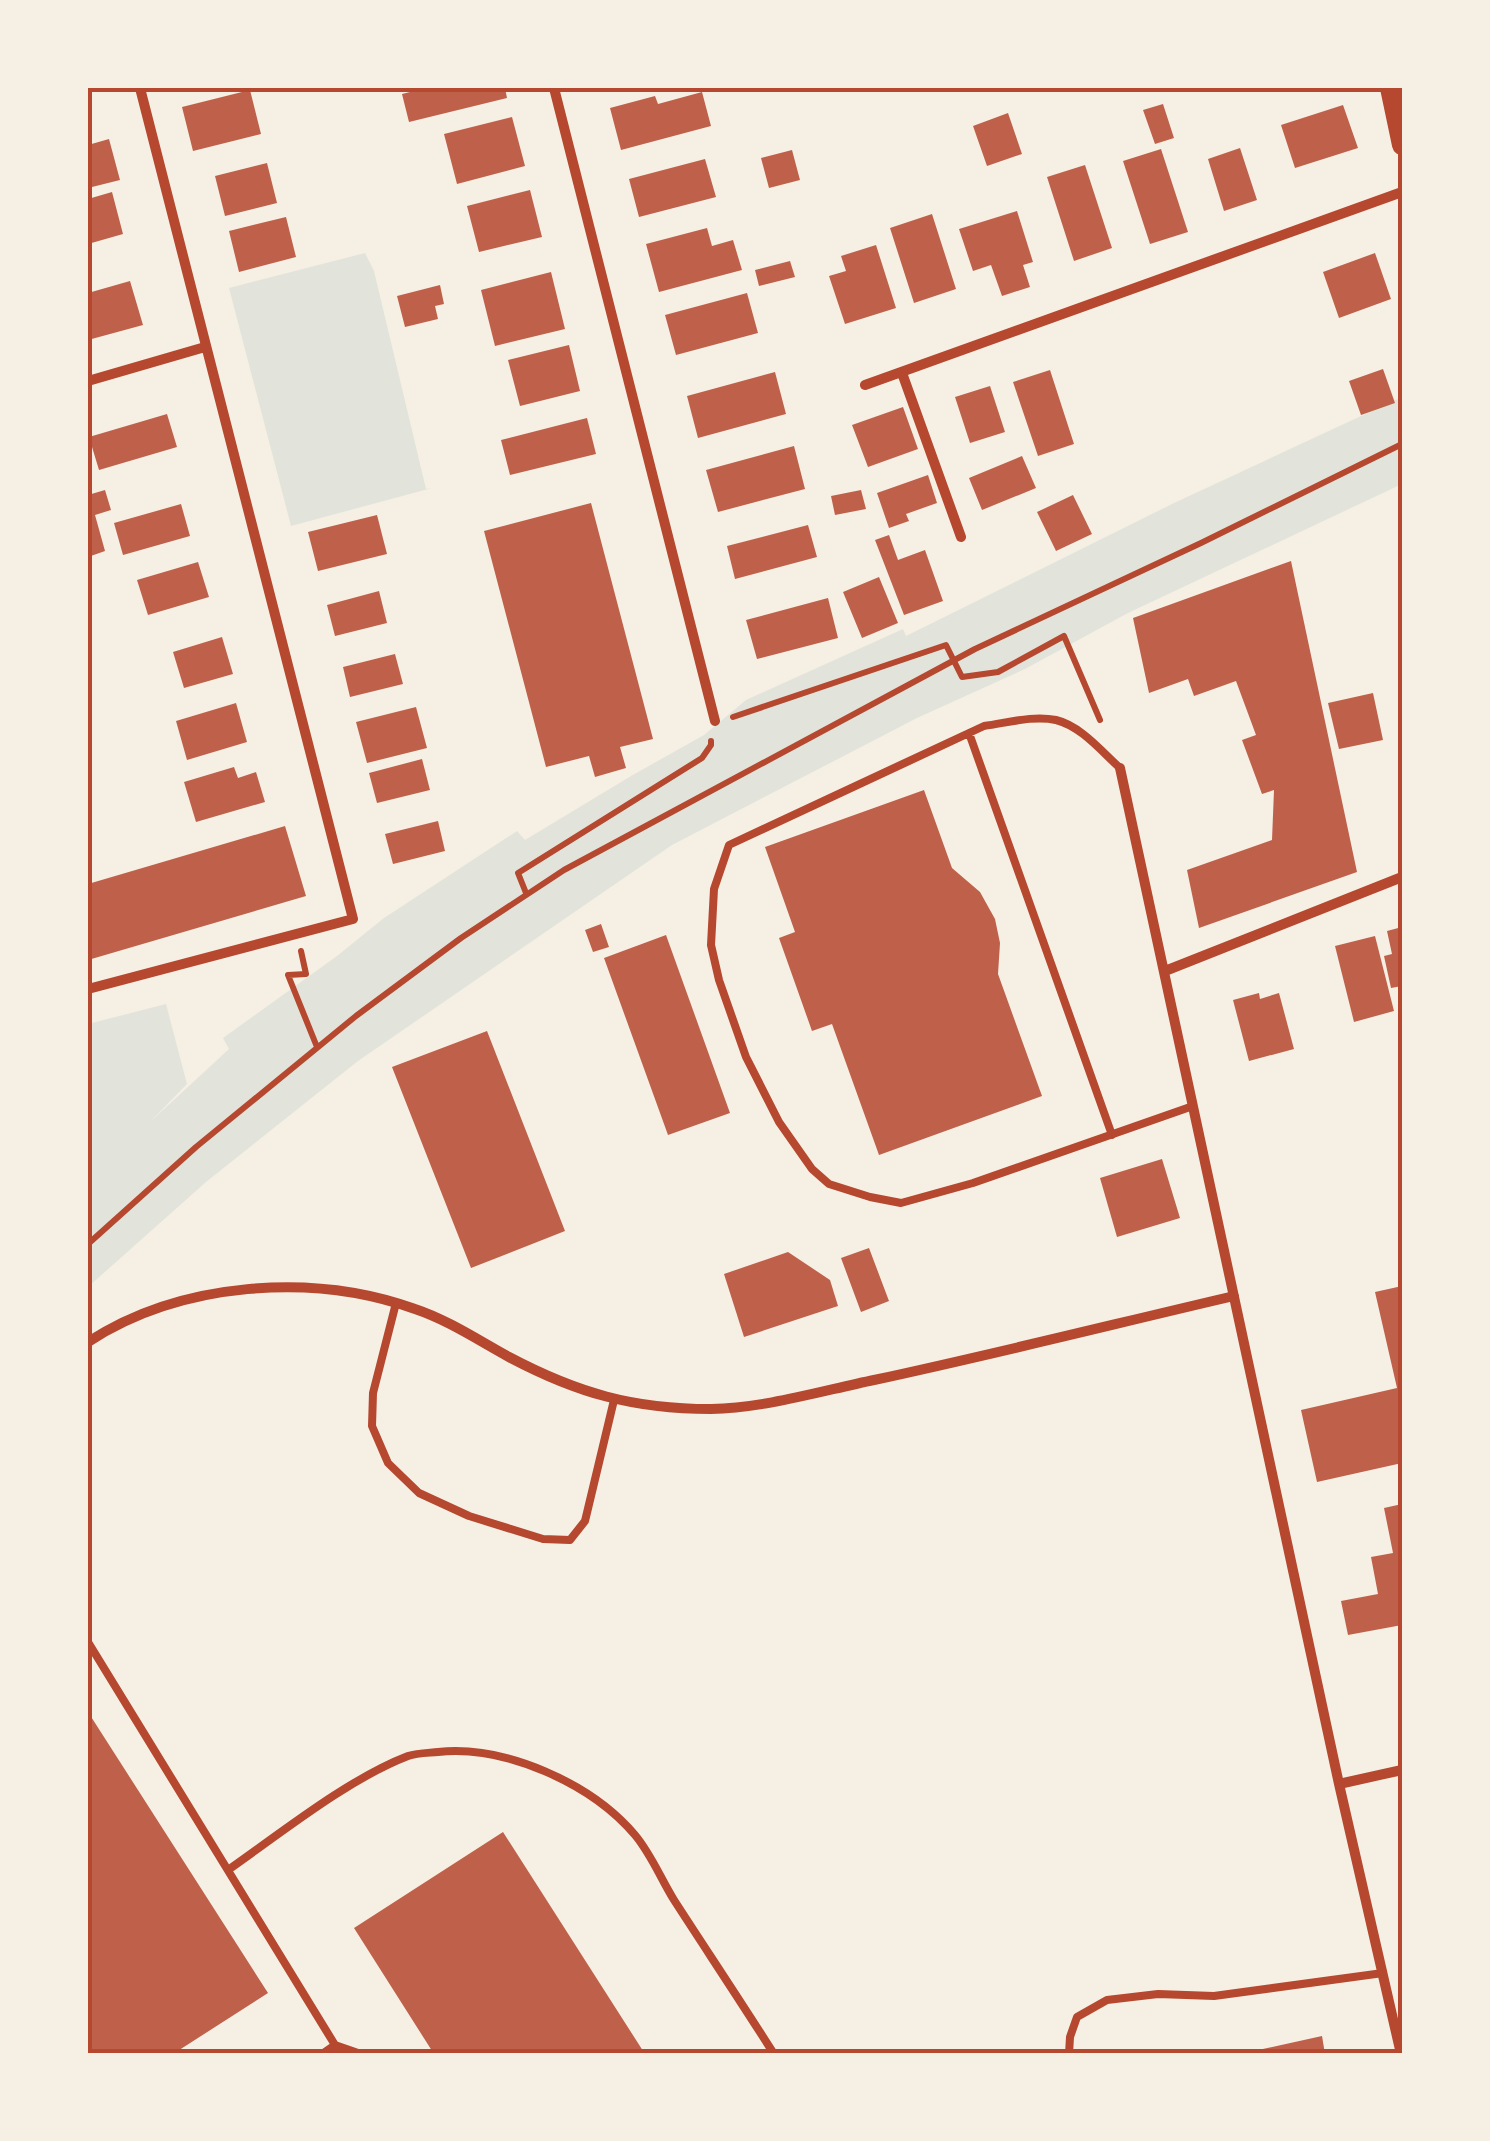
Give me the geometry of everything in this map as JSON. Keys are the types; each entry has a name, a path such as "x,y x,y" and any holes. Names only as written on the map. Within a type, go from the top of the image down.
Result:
{"main road":[{"path":"1390,88 1402,145"}],"street":[{"path":"88,989 353,920 140,88"},
{"path":"554,88 715,721"},
{"path":"865,385 1402,192"},
{"path":"88,381 205,347"},
{"path":"902,372 961,538"},
{"path":"1120,768 1401,2054"},
{"path":"1164,971 1402,878"},
{"path":"88,1342 148,1313 223,1292 276,1286 328,1289 417,1309 559,1381 614,1400 658,1407 714,1409 755,1405 948,1364 1234,1296"},
{"path":"1340,1784 1402,1770"}],"lane":[{"path":"1120,768 1076,729 1056,720 1030,719 984,726 730,846 714,889 711,945 746,1058 779,1122 812,1170 829,1184 901,1203 973,1183 1193,1106"},
{"path":"969,734 1112,1135"},
{"path":"396,1303 373,1393 372,1426 388,1462 420,1493 469,1516 543,1539 570,1540 585,1520 614,1400"},
{"path":"88,1642 335,2045 361,2054"},
{"path":"228,1870 354,1785 412,1754 462,1750 514,1760 574,1785 636,1836 774,2054"},
{"path":"1068,2054 1077,2017 1107,2000 1158,1994 1214,1996 1383,1973"},
{"path":"322,2054 335,2045"}],"path":[{"path":"88,1244 196,1147 317,1047 403,979 526,894 612,842 954,660 1402,444"},
{"path":"526,894 518,873 702,758 711,745 710,723 946,645 962,677 998,672 1064,636 1120,768"},
{"path":"298,934 306,974 288,975 317,1047"}],"shaded area":[{"path":"365,253 374,271 426,489 432,488 291,526 229,288"},
{"path":"1402,397 1402,484 1128,613 1025,669 917,718 672,845 358,1061 206,1182 88,1287 88,1024 166,1004 187,1084 151,1121 229,1049 223,1038 384,918 517,831 525,840 704,735 746,700 903,629 906,636 1174,503"}],"building":[{"path":"426,88 505,88 507,98 409,122 402,94"},
{"path":"250,90 261,134 193,151 182,107"},
{"path":"702,92 711,126 621,150 610,108 655,96 658,104"},
{"path":"1163,104 1174,138 1155,144 1143,110"},
{"path":"1343,105 1358,148 1295,168 1281,125"},
{"path":"1008,113 1022,154 987,166 973,126"},
{"path":"512,117 525,166 457,184 444,134"},
{"path":"109,139 120,180 88,188 88,145"},
{"path":"1240,148 1257,200 1224,211 1208,159"},
{"path":"1161,149 1188,232 1150,244 1123,161"},
{"path":"792,150 800,180 769,188 761,158"},
{"path":"705,159 716,197 639,217 629,179"},
{"path":"267,163 277,203 225,216 215,176"},
{"path":"1085,165 1112,248 1074,261 1047,177"},
{"path":"530,190 542,237 479,252 467,206"},
{"path":"112,192 123,234 88,244 88,199"},
{"path":"1017,211 1033,262 1023,265 1030,287 1002,296 991,265 973,271 959,229"},
{"path":"932,214 956,289 914,303 890,228"},
{"path":"286,217 296,257 239,272 229,231"},
{"path":"707,228 712,246 733,240 742,270 659,292 646,244"},
{"path":"876,245 896,308 845,324 829,276 846,271 841,256"},
{"path":"1375,253 1391,299 1339,318 1323,272"},
{"path":"790,261 795,277 759,286 755,270"},
{"path":"551,272 565,329 495,346 481,290"},
{"path":"130,281 143,325 88,340 88,293"},
{"path":"440,285 444,304 435,306 438,319 405,327 397,296"},
{"path":"747,293 758,333 676,355 665,315"},
{"path":"569,345 580,391 520,406 508,360"},
{"path":"1383,369 1395,403 1361,415 1349,381"},
{"path":"1050,370 1074,444 1038,456 1013,382"},
{"path":"775,372 786,414 698,438 687,396"},
{"path":"990,386 1005,432 970,443 955,397"},
{"path":"903,407 918,449 868,467 852,425"},
{"path":"167,414 177,447 99,470 89,437"},
{"path":"587,418 596,454 510,475 501,440"},
{"path":"794,446 805,489 718,512 706,470"},
{"path":"1022,456 1036,488 982,510 969,478"},
{"path":"928,475 937,503 906,514 909,521 889,528 877,493"},
{"path":"105,490 111,510 95,515 105,551 88,557 88,495"},
{"path":"861,490 866,509 835,515 831,496"},
{"path":"1073,495 1092,534 1056,551 1037,512"},
{"path":"591,503 653,739 620,747 626,768 595,777 589,756 546,767 484,531"},
{"path":"181,504 190,536 123,555 114,523"},
{"path":"377,515 387,554 318,571 308,532"},
{"path":"808,525 817,557 735,579 727,546"},
{"path":"889,535 898,560 925,550 943,601 904,615 875,540"},
{"path":"1291,561 1357,872 1199,928 1187,870 1272,840 1274,790 1262,794 1242,740 1256,735 1236,681 1194,696 1188,679 1149,693 1133,618"},
{"path":"198,562 209,597 148,615 137,580"},
{"path":"879,577 898,623 862,638 843,592"},
{"path":"379,591 387,623 335,636 327,605"},
{"path":"828,598 838,638 757,659 746,620"},
{"path":"222,637 233,674 184,688 173,652"},
{"path":"395,654 403,684 350,697 343,667"},
{"path":"1373,693 1383,740 1339,749 1328,703"},
{"path":"236,703 247,742 187,760 176,721"},
{"path":"416,707 427,748 367,763 356,722"},
{"path":"422,759 430,790 377,803 369,773"},
{"path":"234,767 238,778 256,772 265,802 196,822 184,782"},
{"path":"924,790 952,868 980,892 995,919 1000,943 998,974 1042,1096 879,1155 832,1024 812,1031 779,938 795,932 765,847"},
{"path":"438,821 445,851 393,864 385,834"},
{"path":"285,826 306,896 88,960 88,884"},
{"path":"601,924 609,947 593,952 585,930"},
{"path":"1402,927 1402,986 1391,988 1384,956 1392,954 1387,931"},
{"path":"666,935 730,1113 668,1135 604,958"},
{"path":"1375,936 1394,1011 1354,1022 1335,946"},
{"path":"1259,993 1260,999 1279,993 1294,1049 1249,1061 1233,1000"},
{"path":"487,1031 565,1231 471,1268 392,1067"},
{"path":"1162,1159 1180,1218 1117,1237 1100,1178"},
{"path":"869,1248 889,1301 861,1312 841,1258"},
{"path":"788,1252 830,1280 838,1306 744,1337 724,1274"},
{"path":"1402,1286 1402,1463 1317,1482 1301,1410 1397,1388 1375,1292"},
{"path":"1402,1504 1402,1625 1348,1635 1341,1601 1378,1594 1371,1557 1393,1553 1384,1508"},
{"path":"88,1712 268,1993 173,2054 88,2054"},
{"path":"503,1832 645,2054 434,2054 354,1928"},
{"path":"1322,2036 1325,2054 1249,2054 1249,2052"}]}
